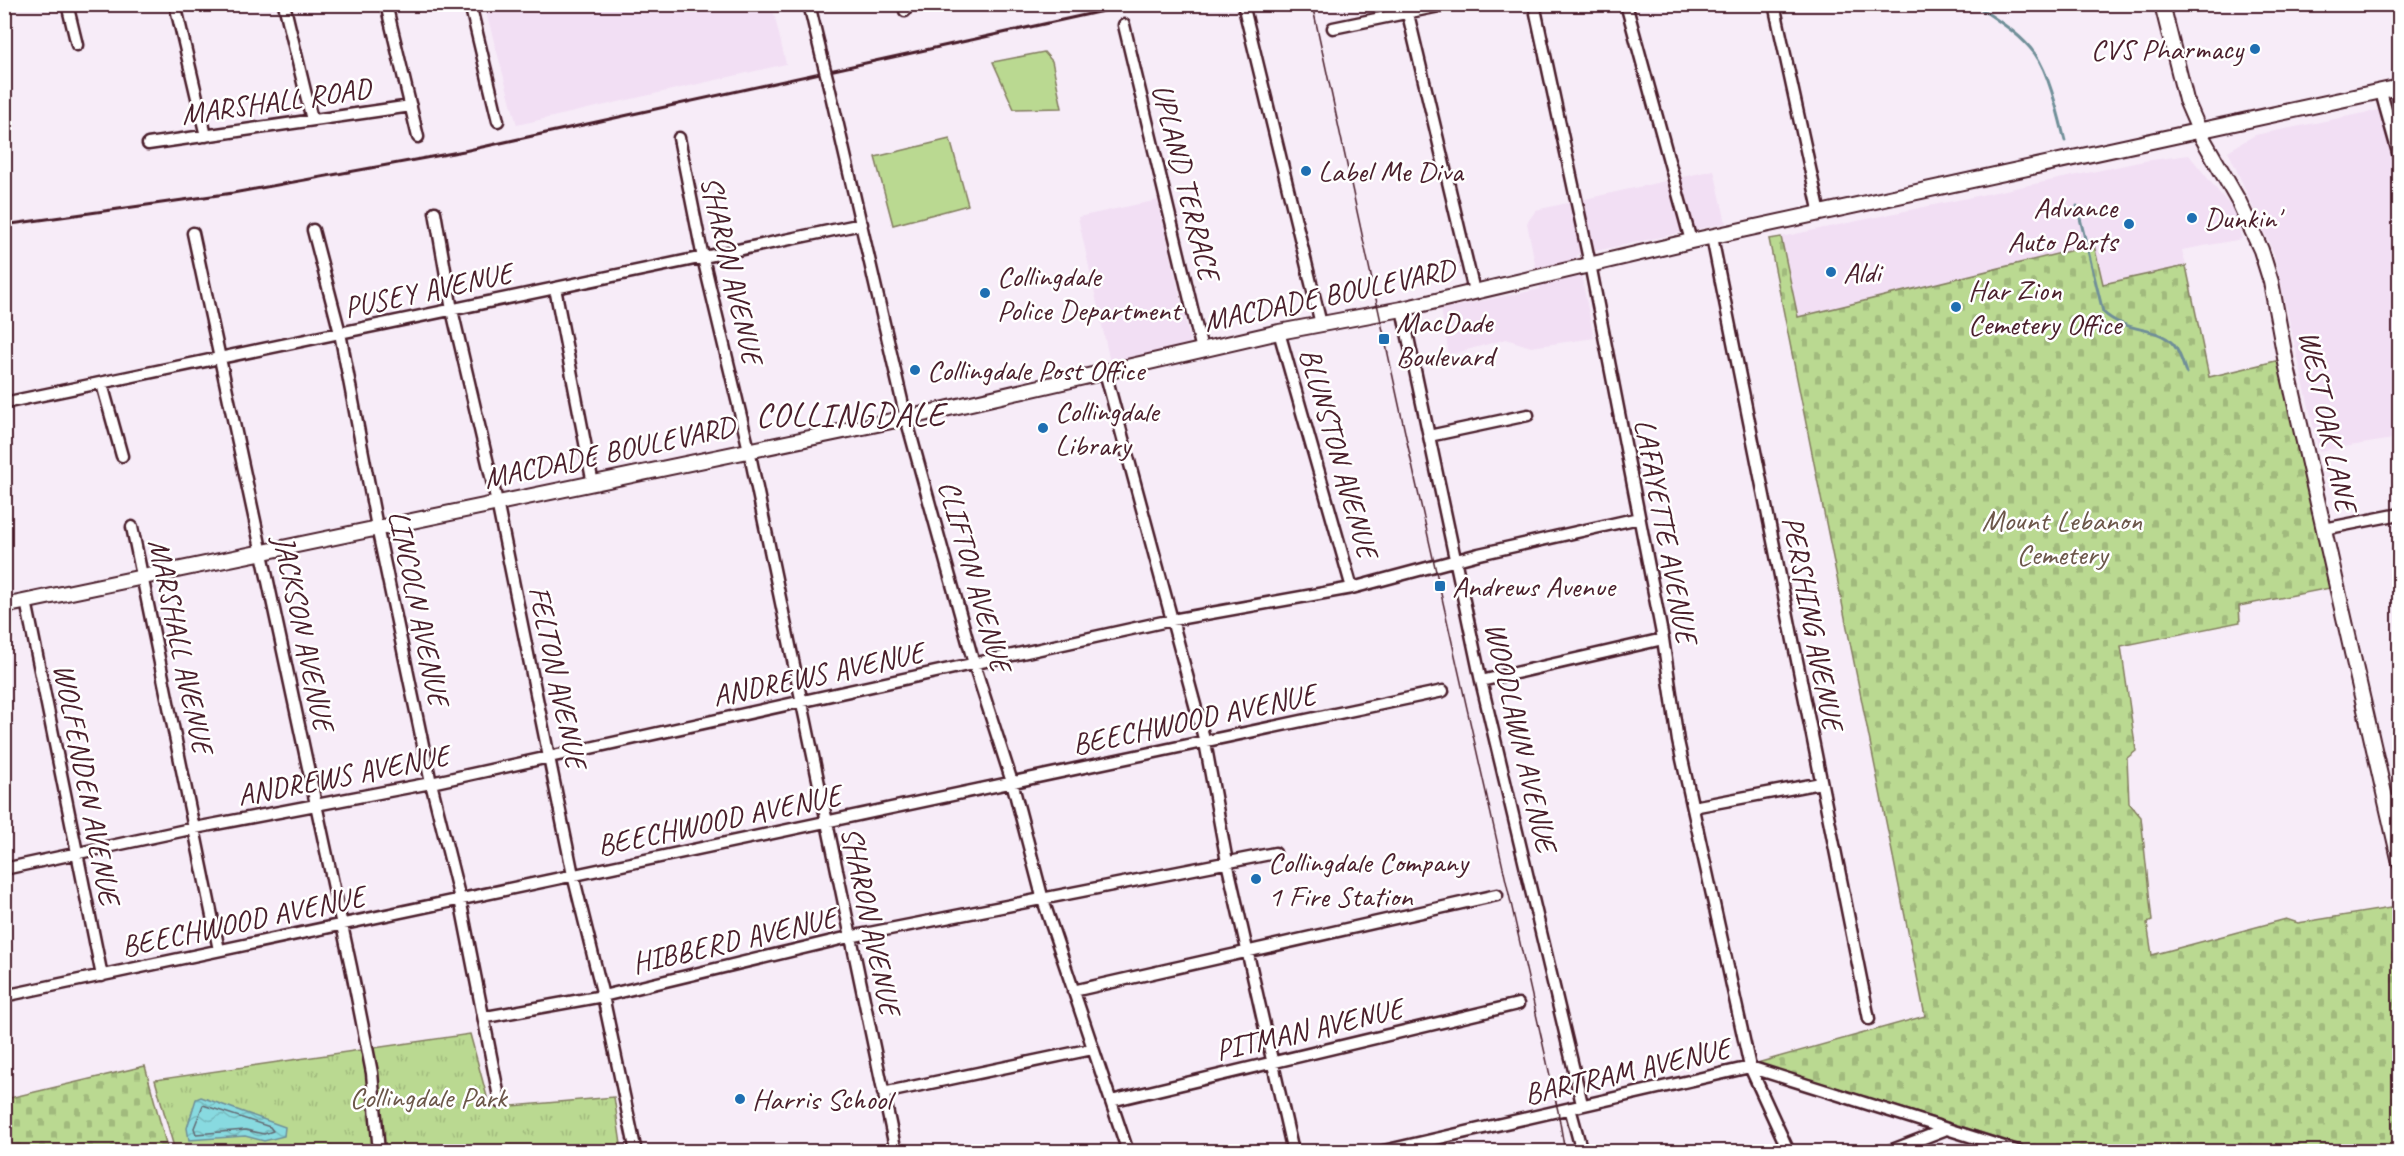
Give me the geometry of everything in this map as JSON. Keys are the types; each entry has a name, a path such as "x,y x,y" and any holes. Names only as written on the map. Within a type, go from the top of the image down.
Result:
{"main road":[{"name":"WEST OAK LANE","path":"2162,4 2186,100 2200,132 2251,224 2264,260 2324,529 2393,801 2400,863"},
{"path":"1820,214 2381,92 2399,92"},
{"name":"MACDADE BOULEVARD","path":"4,606 906,418 1280,332 1402,309 1691,241 1820,214"}],"street":[{"path":"67,4 77,45"},
{"path":"175,4 206,136"},
{"path":"284,4 312,120"},
{"path":"386,4 418,137"},
{"path":"470,4 498,121"},
{"name":"CLIFTON AVENUE","path":"809,4 906,418 974,664 1011,782 1043,900 1128,1152"},
{"path":"1243,4 1321,324"},
{"path":"1333,28 1449,4"},
{"name":"LAFAYETTE AVENUE","path":"1533,4 1590,264 1663,639 1678,741 1750,1067 1789,1152"},
{"path":"1626,4 1691,241"},
{"path":"1774,4 1820,214"},
{"path":"1408,14 1474,291"},
{"name":"UPLAND TERRACE","path":"1124,25 1202,350"},
{"path":"2381,92 2400,160"},
{"name":"MARSHALL ROAD","path":"148,144 411,106"},
{"name":"SHARON AVENUE","path":"679,138 704,258 749,450 849,937 896,1152"},
{"name":"FELTON AVENUE","path":"435,212 452,310 496,502 573,875 603,996 636,1152"},
{"name":"PUSEY AVENUE","path":"4,403 862,224"},
{"name":"LINCOLN AVENUE","path":"313,230 340,333 377,527 431,783 486,1017 500,1102"},
{"name":"JACKSON AVENUE","path":"193,233 317,806 372,1073 379,1152"},
{"name":"PERSHING AVENUE","path":"1712,237 1869,1019"},
{"path":"555,288 593,484"},
{"name":"WOODLAWN AVENUE","path":"1402,309 1458,561 1481,681 1582,1104"},
{"name":"BLUNSTON AVENUE","path":"1280,332 1352,588"},
{"path":"1105,372 1205,742 1227,862 1293,1152"},
{"path":"102,384 122,456"},
{"path":"1429,436 1528,415"},
{"path":"2324,529 2400,514"},
{"name":"ANDREWS AVENUE","path":"4,869 195,828 431,783 1172,620 1352,588 1639,518"},
{"name":"MARSHALL AVENUE","path":"132,527 219,950"},
{"name":"WOLFENDEN AVENUE","path":"26,601 102,976"},
{"path":"1481,681 1663,639"},
{"name":"BEECHWOOD AVENUE","path":"4,996 1443,691"},
{"path":"1693,807 1821,783"},
{"name":"HIBBERD AVENUE","path":"486,1017 603,996 849,937 1275,853"},
{"path":"1073,991 1497,895"},
{"name":"PITMAN AVENUE","path":"1111,1101 1518,1004"},
{"path":"883,1093 1092,1049"},
{"name":"BARTRAM AVENUE","path":"1379,1152 1750,1067 1944,1130 2020,1152"},
{"path":"1570,1108 1582,1152"},
{"path":"1887,1152 1944,1130"}],"shaded area":[{"path":"484,5 772,5 786,64 517,125"},
{"path":"2399,106 2399,438 2319,451 2274,254 2228,151 2255,135"},
{"path":"2189,155 2234,211 2242,239 2182,250 2186,266 2103,284 2094,245 1797,317 1781,237 2144,161"},
{"path":"1714,170 1726,223 1577,255 1594,338 1531,347 1506,339 1449,355 1441,309 1540,289 1527,223 1536,210"},
{"path":"1158,200 1191,344 1110,362 1078,217"}],"green space":[{"path":"1044,52 1052,61 1062,108 1014,109 993,62"},
{"path":"950,139 968,205 893,225 875,157"},
{"name":"Mount Lebanon Cemetery","path":"1781,237 1798,317 2094,245 2103,284 2186,266 2209,377 2280,360 2330,588 2239,606 2240,622 2121,646 2136,751 2127,758 2129,803 2141,817 2152,921 2147,923 2152,955 2286,919 2298,923 2396,907 2400,923 2399,1151 2041,1151 1757,1063 1925,1016 1769,239"},
{"name":"Collingdale Park","path":"470,1034 490,1108 614,1097 622,1151 175,1151 155,1080"},
{"path":"145,1066 168,1151 5,1151 5,1099"}],"water":[{"path":"201,1097 285,1127 284,1136 264,1141 245,1136 189,1140 187,1128 196,1099"}],"waterway":[{"path":"1974,4 2014,33 2035,54 2049,84 2065,141"},
{"path":"2077,206 2103,312 2112,319 2130,327 2158,334 2172,343 2177,349 2186,373"}],"tram line":[{"path":"1312,4 1416,483 1558,1111 1565,1152"}],"railway":[{"path":"4,225 233,193 464,151 1135,4"}],"place":[{"name":"CVS Pharmacy","path":"2255,49"},
{"name":"Label Me Diva","path":"1306,171"},
{"name":"Dunkin'","path":"2192,218"},
{"name":"Advance Auto Parts","path":"2129,224"},
{"name":"Aldi","path":"1831,272"},
{"name":"Collingdale Police Department","path":"985,293"},
{"name":"Har Zion Cemetery Office","path":"1956,307"},
{"name":"MacDade Boulevard","path":"1384,339"},
{"name":"Collingdale Post Office","path":"915,370"},
{"name":"Collingdale Library","path":"1043,428"},
{"name":"Andrews Avenue","path":"1440,586"},
{"name":"Collingdale Company 1 Fire Station","path":"1256,879"},
{"name":"Harris School","path":"740,1099"}],"district":[{"name":"COLLINGDALE","path":"851,414"}]}
